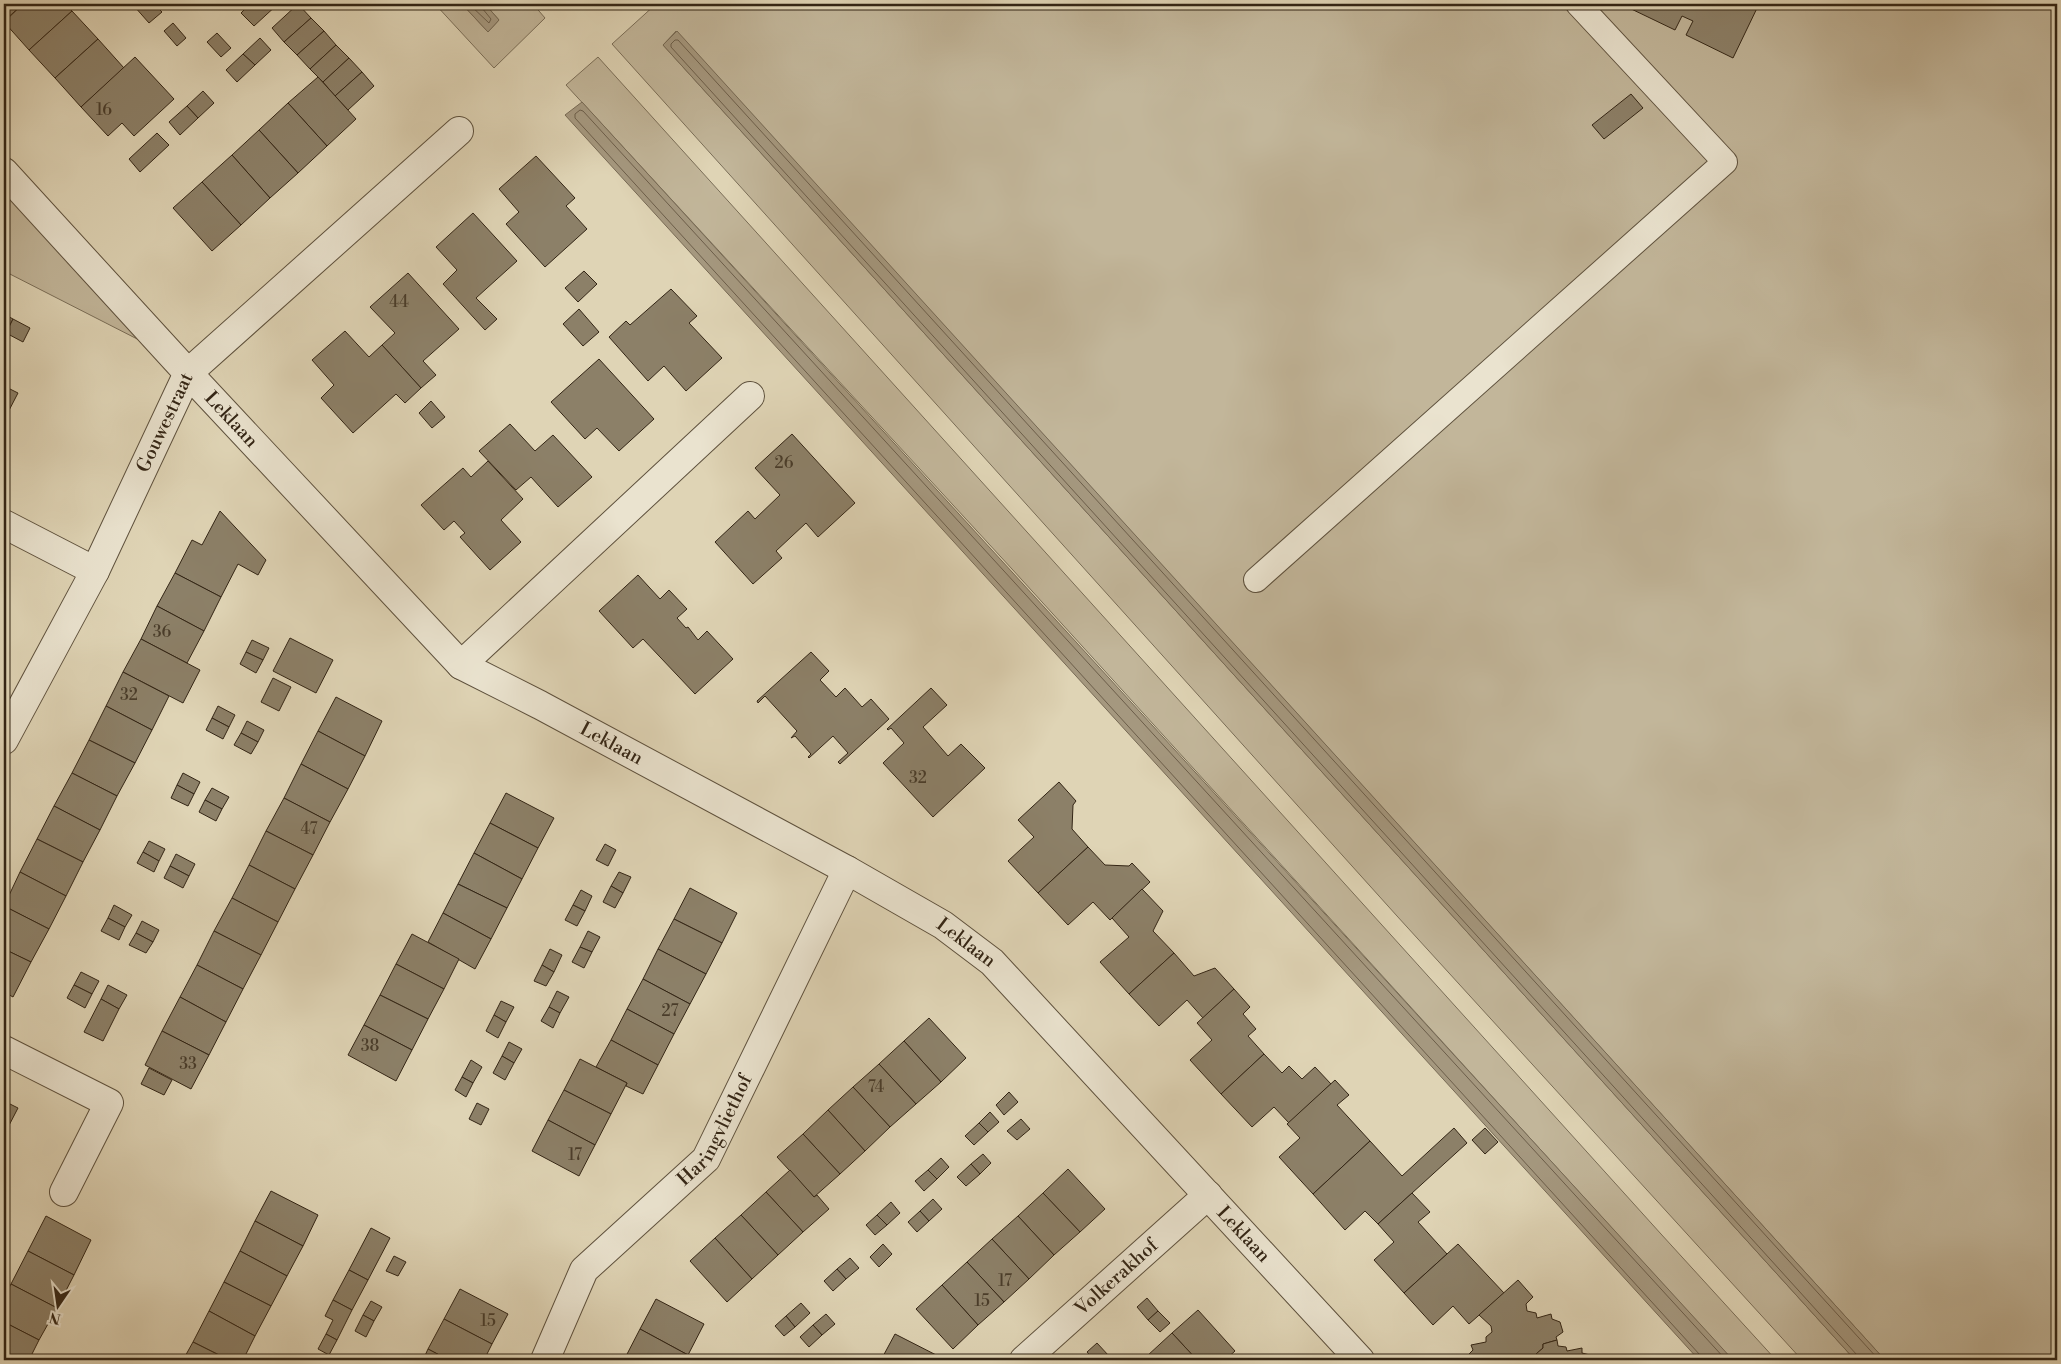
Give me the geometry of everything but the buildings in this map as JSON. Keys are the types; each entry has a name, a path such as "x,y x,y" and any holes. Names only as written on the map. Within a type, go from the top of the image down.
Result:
{"street":[{"name":"Gouwestraat","path":"4,740 95,571 188,373 459,131"},
{"name":"Leklaan","path":"4,172 188,373 461,665 540,705 847,870 943,925 992,962 1360,1360"},
{"path":"461,665 750,396"},
{"path":"4,524 95,571"},
{"name":"Haringvliethof","path":"545,1360 584,1270 706,1159 847,870"},
{"path":"4,1050 110,1103 64,1192"},
{"name":"Volkerakhof","path":"1024,1360 1208,1194"}],"lane":[{"path":"1256,580 1725,162 1578,4"}],"shaded area":[{"path":"435,4 462,4 488,32 499,20 485,4 533,4 545,18 494,68"},
{"path":"656,4 2057,4 2057,1360 1885,1360 676,31 663,45 1855,1360 1802,1360 1397,916 612,44"},
{"path":"598,57 1776,1360 1732,1360 1012,569 566,85"},
{"path":"4,189 147,344 4,271"}],"water":[{"path":"462,4 485,4 499,20 488,32"},
{"path":"677,31 1885,1360 1855,1360 663,45"},
{"path":"582,102 1733,1360 1699,1360 565,115"}]}
